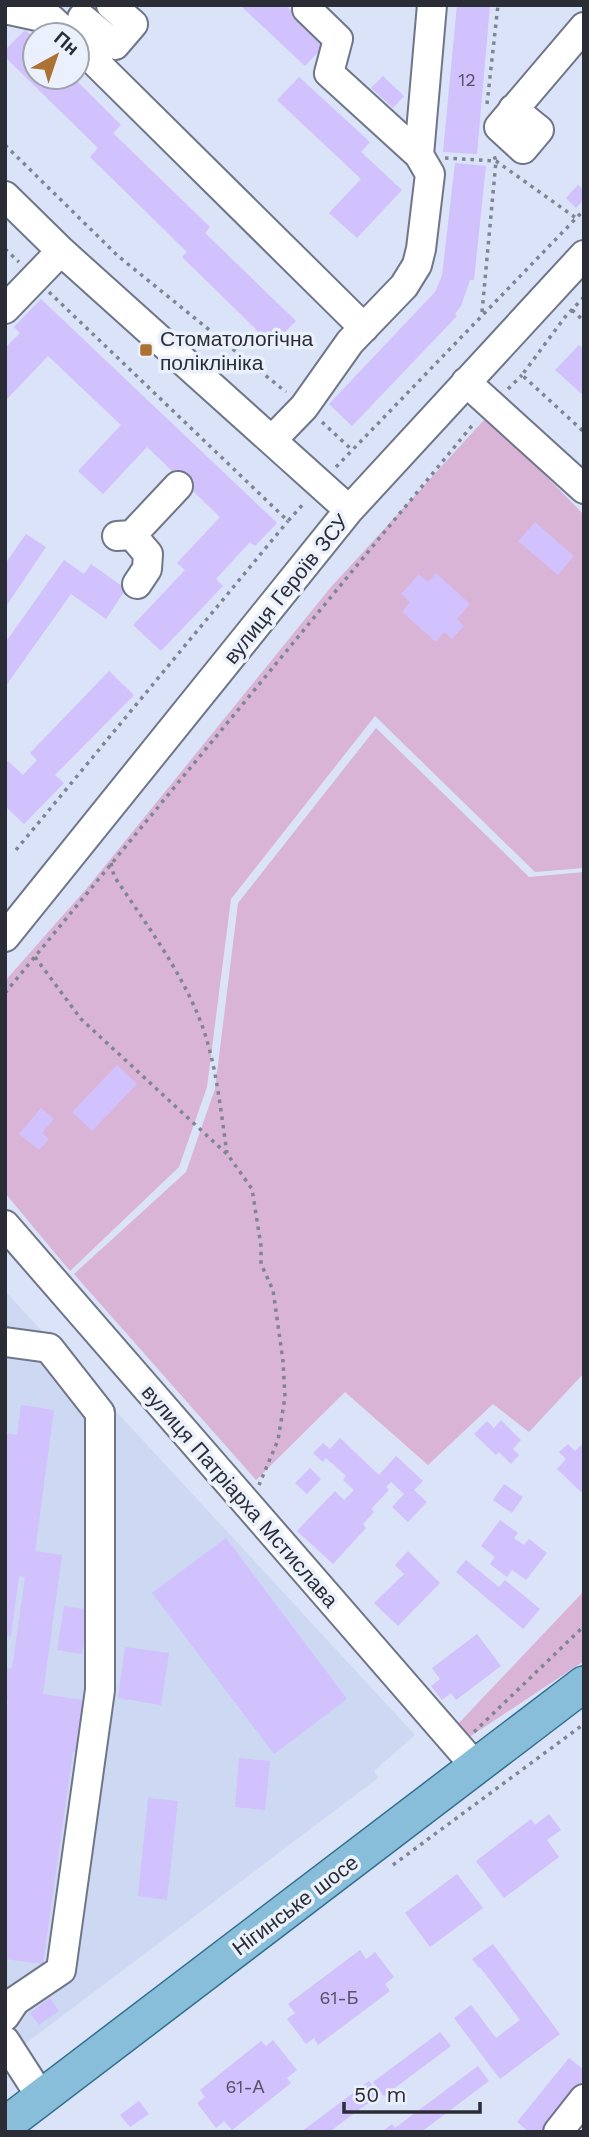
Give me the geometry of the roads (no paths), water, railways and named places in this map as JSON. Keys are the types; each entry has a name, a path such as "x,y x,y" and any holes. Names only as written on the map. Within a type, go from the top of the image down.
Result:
{"main road":[{"name":"Нігинське шосе","path":"5,2125 472,1752 584,1684"}],"street":[{"path":"91,33 115,45 133,24 111,5"},
{"path":"272,440 304,407 350,342 404,286 417,265 430,174 419,155 328,73 338,39 307,9 311,5"},
{"path":"419,155 432,5"},
{"path":"6,7 58,21"},
{"path":"500,112 584,27"},
{"path":"91,41 363,328"},
{"path":"5,196 61,251 349,510"},
{"path":"5,309 61,251"},
{"name":"вулиця Героїв ЗСУ","path":"5,937 349,510 584,255"},
{"path":"466,383 584,489"},
{"path":"137,584 147,569 149,559 145,549 124,535 178,486"},
{"name":"вулиця Патріарха Мстислава","path":"5,1225 472,1752"},
{"path":"5,1342 49,1348 100,1413 100,1690 61,1970 15,2001 5,2016"},
{"path":"5,2041 41,2097"},
{"path":"558,2132 584,2099"}],"place":[{"name":"Стоматологічна поліклініка","path":"146,350"}]}
